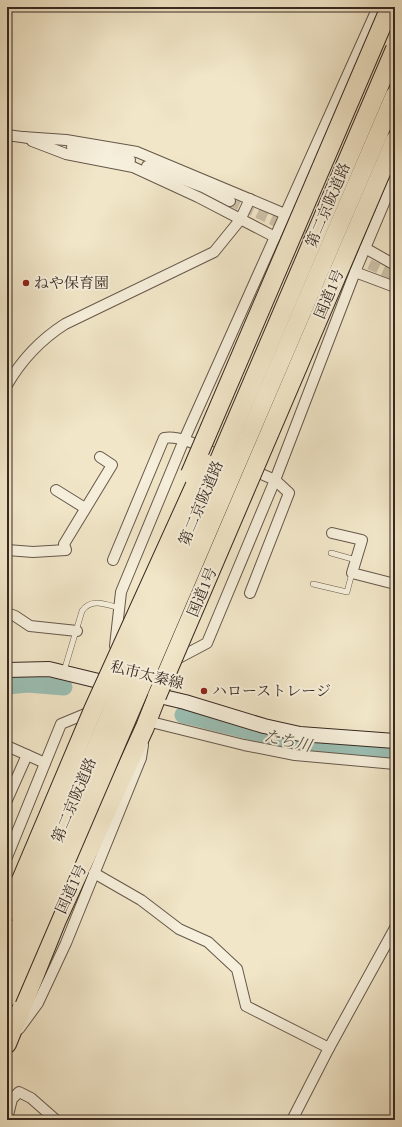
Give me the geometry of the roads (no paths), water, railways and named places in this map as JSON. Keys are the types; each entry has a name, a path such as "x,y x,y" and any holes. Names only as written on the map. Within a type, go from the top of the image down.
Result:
{"highway":[{"path":"7,902 85,714 390,7"},
{"name":"第二京阪道路","path":"7,956 395,49"},
{"name":"第二京阪道路","path":"7,998 340,226 395,94"},
{"name":"国道1号","path":"7,1045 64,906 146,724 395,140"},
{"path":"7,912 93,710 261,339 322,220"},
{"path":"64,906 82,847 132,723 213,547 307,331 340,226"}],"main road":[{"name":"私市太秦線","path":"7,670 49,669 63,672 185,702 264,726 300,734 395,741"}],"street":[{"path":"115,646 121,592 184,440 378,7"},
{"path":"8,135 66,140 137,152 285,214"},
{"path":"23,137 66,154 133,167 198,197 275,237"},
{"path":"23,137 133,161 203,188 230,201"},
{"path":"173,661 207,643 275,480 365,248 395,177"},
{"path":"7,385 17,368 38,343 48,334 65,324 214,252 240,220 250,199"},
{"path":"365,248 395,265"},
{"path":"356,272 395,287"},
{"path":"113,560 164,438 173,437 184,440 275,480 289,493 250,593"},
{"path":"7,550 33,552 66,550 64,544 112,464 100,457"},
{"path":"56,490 85,508"},
{"path":"332,533 362,540 352,573 395,584"},
{"path":"7,613 15,616 30,626 77,631"},
{"path":"7,857 62,724 85,714"},
{"path":"7,1045 38,1003 94,873 141,758 146,724 295,755 395,764"},
{"path":"7,746 45,763"},
{"path":"7,800 27,755"},
{"path":"94,873 141,900 179,929 208,942 237,969 246,1006 329,1048"},
{"path":"292,1120 329,1048 395,928"},
{"path":"7,1119 12,1099 19,1092 31,1098 56,1120"}],"lane":[{"path":"8,135 8,207"},
{"path":"331,553 356,560"},
{"path":"313,584 347,592 352,573"},
{"path":"63,672 82,611 86,606 92,602 119,608"}],"waterway":[{"name":"たち川","path":"7,686 28,684 64,687"},
{"name":"たち川","path":"183,715 328,749 395,754"}],"tunnel":[{"path":"230,201 317,240"},
{"path":"342,252 395,276"}],"place":[{"name":"ねや保育園","path":"26,283"},
{"name":"ハローストレージ","path":"204,691"}]}
